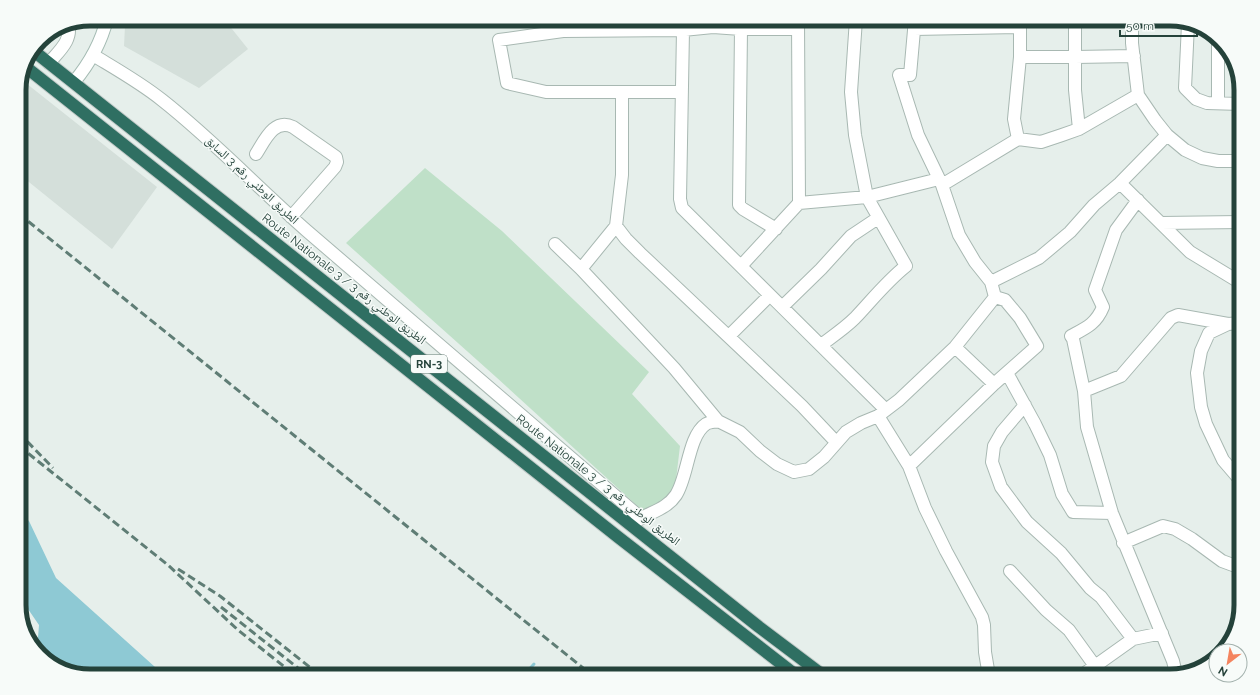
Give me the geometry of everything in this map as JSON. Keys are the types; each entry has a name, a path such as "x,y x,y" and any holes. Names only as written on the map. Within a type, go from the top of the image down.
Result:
{"highway":[{"name":"Route Nationale 3 / الطريق الوطني رقم 3","path":"37,54 582,486 636,521 759,627 815,669"},
{"name":"RN-3","path":"30,70 570,499 788,669"},
{"path":"570,499 582,486"}],"street":[{"path":"74,82 93,55 105,26"},
{"path":"633,26 563,31 498,40 507,83 546,92 682,92"},
{"path":"654,26 683,30 713,27 741,29 775,26"},
{"path":"742,266 799,203 798,26"},
{"path":"822,345 855,318 889,281 906,266 867,197 855,135 851,92 856,26"},
{"path":"915,26 910,75 899,75 918,135 940,182 959,235 975,262 991,282 995,297"},
{"path":"1018,139 1014,119 1020,57 1020,26"},
{"path":"1075,26 1075,90 1079,129"},
{"path":"1132,26 1138,96 1167,134 1185,150 1202,158 1218,161 1234,161"},
{"path":"49,63 68,40 70,29"},
{"path":"741,29 740,205 743,210 776,229"},
{"path":"1188,29 1186,88 1196,99 1208,103 1234,104"},
{"path":"683,30 680,199 682,208 822,345 882,413 909,466 925,508 943,545 982,616 984,625 985,652 989,669"},
{"path":"1218,48 1218,103"},
{"name":"الطريق الوطني رقم 3 السابق","path":"93,55 128,76 161,99 192,125 291,217 636,521"},
{"path":"1020,57 1134,56"},
{"path":"581,269 616,226 622,175 622,93"},
{"path":"799,203 867,197 940,182 1018,139 1041,142 1079,129 1138,96"},
{"path":"256,154 273,129 281,125 285,125 293,127 336,157 337,162 335,167 291,217"},
{"path":"991,282 1039,258 1070,232 1094,205 1120,183 1167,134"},
{"path":"1120,183 1190,252 1234,276"},
{"path":"1138,200 1116,230 1102,269 1095,290 1103,307 1099,316 1093,323 1071,336 1073,339 1084,391 1087,427 1112,513 1123,543 1162,633 1175,668"},
{"path":"782,306 821,269 851,236 878,218"},
{"path":"1161,223 1234,222"},
{"path":"616,226 640,254 802,406 836,442"},
{"path":"555,244 581,269 674,368 718,421 740,432 760,451 777,464 794,472 809,469 824,457 846,432 882,413 899,400 955,347 995,297"},
{"path":"729,336 770,295"},
{"path":"909,466 994,384 1037,346 1020,318 1005,300 995,297"},
{"path":"1084,391 1121,376 1171,318 1175,316 1178,315 1228,324 1234,324"},
{"path":"1228,324 1209,332 1200,351 1197,373 1201,406 1206,424 1223,460 1234,473"},
{"path":"955,347 994,384"},
{"path":"1007,373 1050,455 1062,494 1074,512 1112,513"},
{"path":"1024,405 1002,432 994,446 992,462 1001,487 1026,522 1061,554 1090,588 1102,597 1133,639"},
{"path":"636,521 663,508 676,496 684,480 688,456 699,432 706,424 718,421"},
{"path":"1123,543 1163,526 1175,529 1192,539 1222,561 1234,565"},
{"path":"1010,571 1046,610 1069,630 1095,666"},
{"path":"1090,669 1133,639 1162,633"}],"shaded area":[{"path":"125,26 230,26 248,49 199,88 124,46"},
{"path":"26,84 157,187 112,249 26,180"}],"green space":[{"path":"425,168 502,231 649,372 632,394 680,446 675,488 662,505 644,512 346,243"}],"water":[{"path":"26,519 29,521 56,578 157,669 90,669 74,667 58,660 42,647 38,641 39,625 26,606"}],"waterway":[{"path":"529,669 534,664"}],"railway":[{"path":"26,220 584,669"},
{"path":"26,440 53,468"},
{"path":"26,452 168,565 238,630 287,669"},
{"path":"178,569 220,596 312,669"},
{"path":"221,607 299,669"}]}
